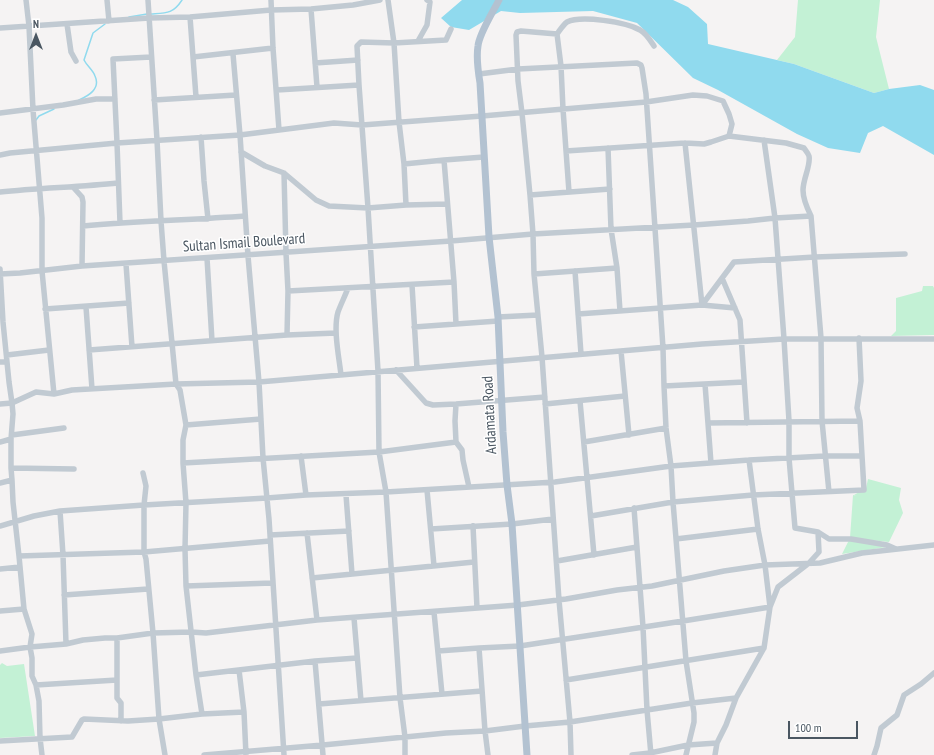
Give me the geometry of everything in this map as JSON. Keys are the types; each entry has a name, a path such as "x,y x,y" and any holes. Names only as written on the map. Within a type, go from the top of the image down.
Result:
{"main road":[{"name":"Ardamata Road","path":"499,0 478,44 477,59 481,93 490,237 498,319 501,401 518,605 527,755"}],"street":[{"path":"26,0 42,218 42,271 54,394"},
{"path":"107,0 109,21"},
{"path":"148,0 164,261 176,384 180,390 186,425 183,440 186,503 186,586 202,714"},
{"path":"271,0 279,130"},
{"path":"0,28 149,18 190,17 311,8 380,0"},
{"path":"388,0 394,43 406,205"},
{"path":"418,41 427,25 430,2 427,0"},
{"path":"311,8 317,87"},
{"path":"190,17 196,97"},
{"path":"569,192 561,66 557,34 566,23 573,20 600,20 620,23 637,28 641,30 654,46"},
{"path":"67,24 71,52 76,61"},
{"path":"405,755 405,737 400,698 386,492 379,452 378,371 357,46 361,42 394,43 446,40 452,29"},
{"path":"557,34 521,31 517,32 516,34 516,42 518,81 530,195 534,274 542,357 559,600 572,755"},
{"path":"193,57 233,54 273,48"},
{"path":"233,54 259,382 284,755"},
{"path":"120,222 112,59 151,57"},
{"path":"315,63 358,60"},
{"path":"479,74 561,66 637,63 641,65 642,68 646,102 655,227 663,348 666,428 671,466 686,661 694,722 686,755"},
{"path":"277,90 359,85"},
{"path":"154,100 236,95"},
{"path":"0,155 117,143 240,135 334,123 362,125 522,113 646,102 693,95 708,96 723,102 732,124 729,136"},
{"path":"0,113 33,110 96,99 115,99"},
{"path":"566,151 685,143 704,144 729,136 786,143 804,148 809,157 803,190 806,204 811,216 815,257 821,338 822,421 829,492"},
{"path":"201,137 208,219"},
{"path":"764,140 775,218 789,421 789,458 795,528 818,532 829,539 858,540 887,545 897,549"},
{"path":"685,143 702,305"},
{"path":"608,148 611,229 618,268 620,311"},
{"path":"241,152 265,166 284,173 316,200 329,206 368,208 448,204"},
{"path":"404,164 484,157"},
{"path":"444,160 456,324"},
{"path":"284,173 288,291 287,335"},
{"path":"0,192 118,183"},
{"path":"73,187 82,197 82,266"},
{"path":"530,195 610,189"},
{"path":"83,226 120,222 208,219 245,216"},
{"name":"Sultan Ismail Boulevard","path":"0,274 82,266 248,256 490,237 694,225 811,216"},
{"path":"702,305 734,262 815,257 905,254"},
{"path":"207,258 212,341"},
{"path":"126,264 132,347"},
{"path":"534,274 618,268"},
{"path":"0,269 2,322 12,403 11,468 13,502 24,609 32,634 30,647 32,658 32,676 36,685 39,701 42,755"},
{"path":"575,271 581,354"},
{"path":"722,278 740,320 747,423"},
{"path":"288,291 454,282"},
{"path":"412,285 417,368"},
{"path":"341,375 336,321 348,288"},
{"path":"45,309 129,303"},
{"path":"578,314 702,305 735,308"},
{"path":"86,307 92,389"},
{"path":"414,327 538,315"},
{"path":"89,350 287,335 336,333"},
{"path":"0,404 12,403 36,392 54,394 72,390 176,384 259,382 702,344 821,338 934,339"},
{"path":"591,516 673,502 753,494 864,490 860,421 857,408 861,381 859,338"},
{"path":"7,355 49,350"},
{"path":"620,351 629,435"},
{"path":"0,362 7,362"},
{"path":"396,370 426,403 433,405 545,397"},
{"path":"664,386 744,382"},
{"path":"705,384 711,463"},
{"path":"545,404 625,396"},
{"path":"580,401 594,555"},
{"path":"456,404 456,442 462,450 469,487"},
{"path":"186,425 261,419"},
{"path":"708,423 860,421"},
{"path":"0,442 12,437 64,428"},
{"path":"584,442 666,428"},
{"path":"183,463 379,452 456,442"},
{"path":"301,456 306,495"},
{"path":"0,526 46,513 60,511 306,495 428,490 551,482 671,466 825,456 862,456"},
{"path":"749,460 770,607"},
{"path":"11,468 74,469"},
{"path":"143,473 146,486 144,505 144,552 146,559 153,633 159,719 165,755"},
{"path":"0,483 12,480"},
{"path":"428,490 434,566"},
{"path":"346,494 352,574"},
{"path":"634,508 651,754"},
{"path":"60,511 66,644"},
{"path":"431,529 512,524 553,519"},
{"path":"473,526 477,608"},
{"path":"676,538 758,529"},
{"path":"19,556 144,552 185,549 307,533 349,531"},
{"path":"715,755 716,743 726,725 736,698 764,648 770,607 778,587 810,563 819,552 818,532"},
{"path":"307,533 317,620"},
{"path":"0,651 153,633 206,633 317,620 518,605 640,587 765,565 820,563 862,553 934,545"},
{"path":"557,561 637,547"},
{"path":"312,578 474,562"},
{"path":"0,568 20,567"},
{"path":"186,586 272,583"},
{"path":"64,595 148,590"},
{"path":"438,651 520,646 770,607"},
{"path":"0,611 24,609"},
{"path":"434,612 442,694"},
{"path":"354,618 361,701"},
{"path":"117,638 117,680 118,698 121,703 121,721"},
{"path":"479,648 488,755"},
{"path":"566,680 764,648"},
{"path":"196,675 315,661 357,658"},
{"path":"315,661 323,755"},
{"path":"238,670 244,712 246,753"},
{"path":"874,755 881,728 897,715 904,696 934,673"},
{"path":"36,685 117,680"},
{"path":"319,704 482,691"},
{"path":"204,755 246,753 284,748 446,733 485,731 570,722 692,703 736,698"},
{"path":"0,741 72,737 84,719 121,721 244,712"},
{"path":"632,755 651,754 688,745 716,743"}],"green space":[{"path":"798,0 880,0 876,37 889,89 874,93 794,64 777,60 795,37"},
{"path":"923,286 933,286 934,288 934,335 891,336 896,331 896,298 922,291"},
{"path":"868,479 901,488 899,500 903,513 889,542 850,538 853,495 857,496 854,495 866,488"},
{"path":"849,540 887,547 842,554"},
{"path":"2,663 7,666 24,664 35,736 0,738 0,665"}],"water":[{"path":"462,0 673,0 688,7 707,24 708,44 794,64 874,93 889,89 920,85 934,90 934,155 883,126 868,133 860,153 828,148 797,134 718,90 693,78 637,23 593,11 520,13 501,11 469,30 451,27 441,18"}],"waterway":[{"path":"151,14 169,12 179,5 182,0"},
{"path":"129,17 147,14"},
{"path":"79,100 90,94 95,88 96,81 94,74 84,60 93,33 105,24"},
{"path":"36,120 39,116 54,109"}]}
